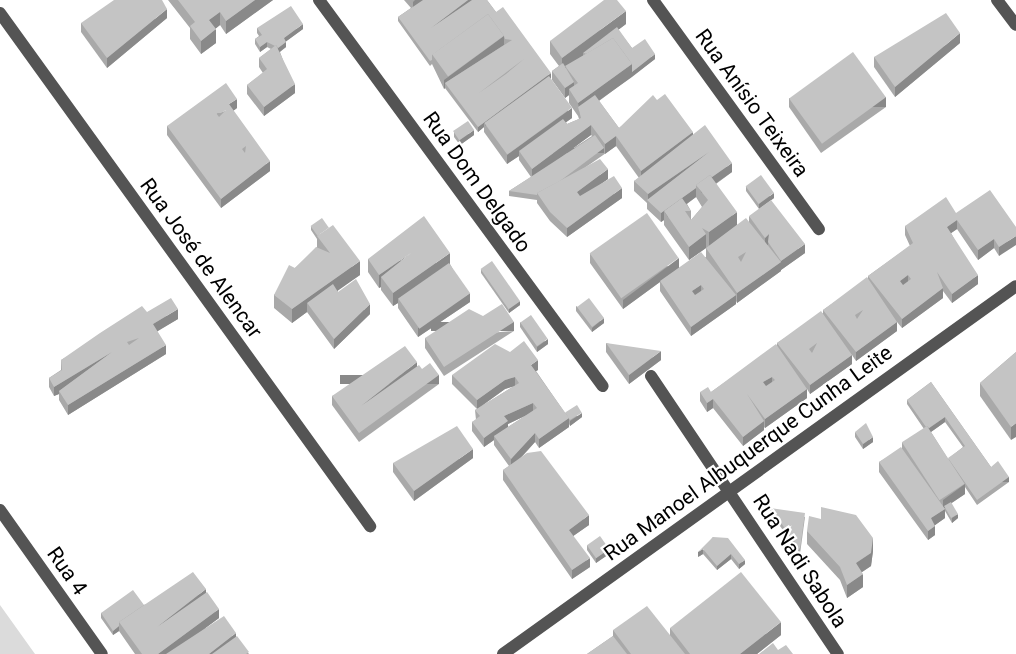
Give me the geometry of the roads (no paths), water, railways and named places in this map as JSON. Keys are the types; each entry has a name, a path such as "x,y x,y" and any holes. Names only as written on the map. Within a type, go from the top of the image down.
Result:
{"street":[{"name":"Rua Dom Delgado","path":"319,0 603,386"},
{"name":"Rua Anísio Teixeira","path":"653,0 819,230"},
{"path":"997,0 1016,25"},
{"name":"Rua José de Alencar","path":"0,13 370,526"},
{"name":"Rua Manoel Albuquerque Cunha Leite","path":"503,654 1016,286"},
{"path":"651,376 730,490"},
{"name":"Rua Nadi Sabola","path":"730,490 838,654"},
{"name":"Rua 4","path":"0,510 102,654"}]}
